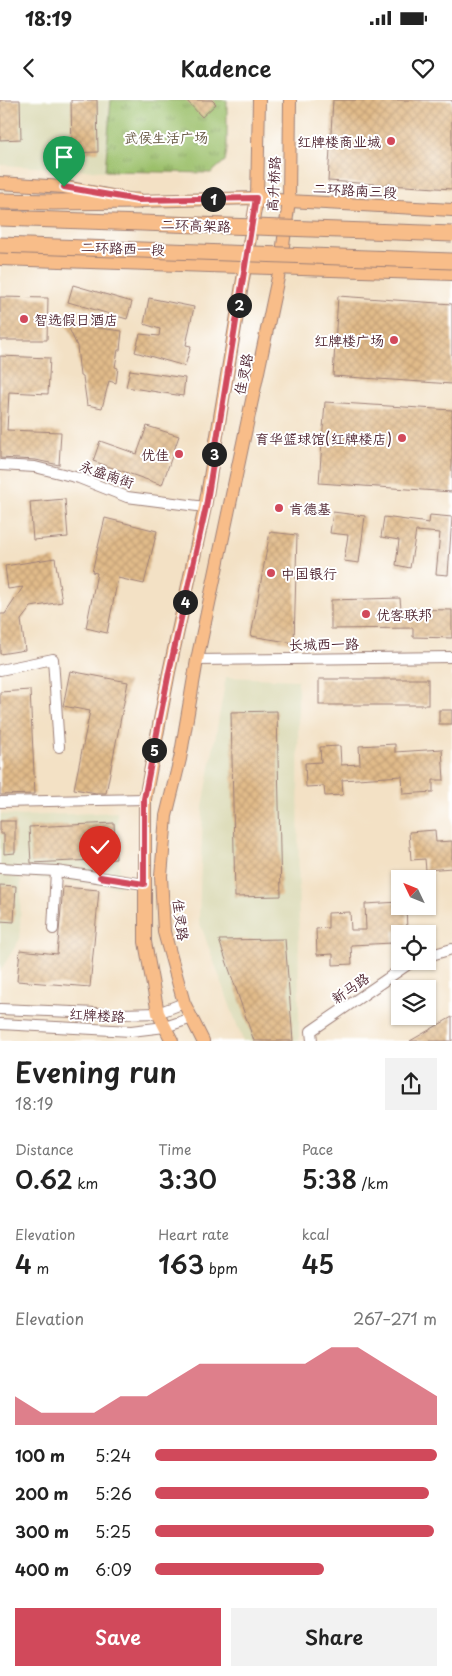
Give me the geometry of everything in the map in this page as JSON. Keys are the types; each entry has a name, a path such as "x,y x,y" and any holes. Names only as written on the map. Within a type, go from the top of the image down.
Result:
{"highway":[{"path":"0,201 138,200"},
{"name":"二环高架路","path":"0,218 452,234"},
{"name":"二环高架路","path":"0,245 452,260"}],"main road":[{"name":"高升桥路","path":"245,267 256,198 259,100"},
{"name":"高升桥路","path":"280,268 288,201 290,100"},
{"path":"0,183 64,187 138,200 256,198"},
{"name":"二环路南三段","path":"256,198 452,210"},
{"name":"二环路西一段","path":"0,259 280,268"},
{"name":"佳灵路","path":"172,1041 158,1013 145,942 144,799 169,672 206,507 245,267"},
{"path":"280,268 452,274"},
{"name":"佳灵路","path":"203,1041 184,1003 164,932 161,876 166,816 180,759 197,660 280,268"}],"street":[{"name":"永盛南街","path":"0,465 35,467 79,478 127,497 206,507"},
{"name":"长城西一路","path":"197,660 452,657"},
{"path":"0,670 53,659 59,747"},
{"path":"0,802 144,799"},
{"path":"0,868 56,871 144,884"},
{"path":"53,929 56,871"},
{"path":"436,954 452,949"},
{"name":"新马路","path":"312,1041 311,1032 400,970"},
{"name":"红牌楼路","path":"0,1010 121,1014 158,1013 184,1003"},
{"name":"红牌楼路","path":"0,1024 132,1031 165,1028 192,1018"}],"shaded area":[{"path":"0,100 111,100 105,171 0,165"},
{"path":"226,677 298,680 299,1041 243,1041 199,921 203,807"},
{"path":"117,812 120,887 21,876 20,939 0,971 0,814 22,816"}],"green space":[{"name":"武侯生活广场","path":"111,100 227,100 227,150 225,161 211,173 105,171"}],"building":[{"path":"0,100 20,100 21,139 0,140"},
{"path":"71,100 97,100 98,152 72,153"},
{"path":"186,100 212,100 216,104 202,117"},
{"name":"红牌楼商业城","path":"333,100 452,100 452,189 328,181"},
{"path":"73,285 132,302 127,319 68,302"},
{"name":"红牌楼广场","path":"338,296 452,304 452,384 333,376"},
{"name":"智选假日酒店","path":"0,297 48,298 47,340 0,340"},
{"path":"149,298 194,307 186,345 191,346 185,366 135,352 140,334 159,336 160,329 144,324"},
{"path":"67,324 122,331 120,350 118,350 115,367 118,368 116,383 109,381 102,408 87,405 83,377 80,376 77,346"},
{"path":"0,356 50,358 48,394 9,392 7,430 61,432 59,465 36,460 0,458"},
{"path":"130,370 185,378 183,396 126,387"},
{"path":"325,402 452,410 452,492 319,483"},
{"path":"147,426 179,436 162,485 93,461 100,441 137,454"},
{"path":"65,499 68,537 33,540 30,502"},
{"path":"333,512 365,516 359,563 344,561 348,535 330,533"},
{"path":"430,515 452,517 448,575 436,574 440,533 416,531 410,568 396,565 399,540 381,537 384,517 429,523"},
{"path":"105,518 157,531 144,584 118,578 107,633 86,628 97,573 92,572"},
{"path":"270,532 297,535 294,643 251,636"},
{"path":"55,558 62,602 31,607 21,620 25,650 0,654 0,614 5,614 23,587 8,589 5,566"},
{"name":"优客联邦","path":"400,598 401,609 452,610 452,638 413,637 413,628 331,629 331,600"},
{"path":"70,671 128,682 106,793 74,789 90,711 63,706"},
{"path":"319,679 428,679 428,705 319,705"},
{"path":"30,690 35,794 0,795 0,692"},
{"path":"439,710 452,710 452,724 439,724"},
{"path":"277,711 281,896 235,897 231,712"},
{"path":"395,744 395,752 442,749 444,780 433,780 433,792 403,794 402,776 342,780 343,795 325,796 324,786 306,787 305,763 321,762 320,747 340,746 341,765 360,764 359,746"},
{"path":"0,821 15,821 15,853 4,854 4,834 0,834"},
{"path":"114,823 116,859 31,863 29,827"},
{"path":"435,830 436,842 452,841 452,868 426,870 425,859 411,860 409,832"},
{"path":"0,885 16,886 14,922 0,921"},
{"path":"63,887 99,890 90,987 17,981 20,950 57,954"},
{"path":"391,903 391,915 406,915 407,925 391,925 391,943 351,945 352,964 333,965 333,954 317,955 316,929 328,928 328,913 350,912 351,930 366,930 365,904"},
{"path":"285,939 293,1041 254,1041 219,940"},
{"path":"452,1017 452,1041 410,1041"}],"place":[{"name":"红牌楼商业城","path":"391,141"},
{"name":"智选假日酒店","path":"24,319"},
{"name":"红牌楼广场","path":"394,340"},
{"name":"育华篮球馆(红牌楼店)","path":"402,438"},
{"name":"优佳","path":"179,454"},
{"name":"肯德基","path":"279,508"},
{"name":"中国银行","path":"271,573"},
{"name":"优客联邦","path":"366,614"}],"route":[{"path":"64,187 138,200 256,198 206,507 169,672 144,799 144,884 100,877"}]}
